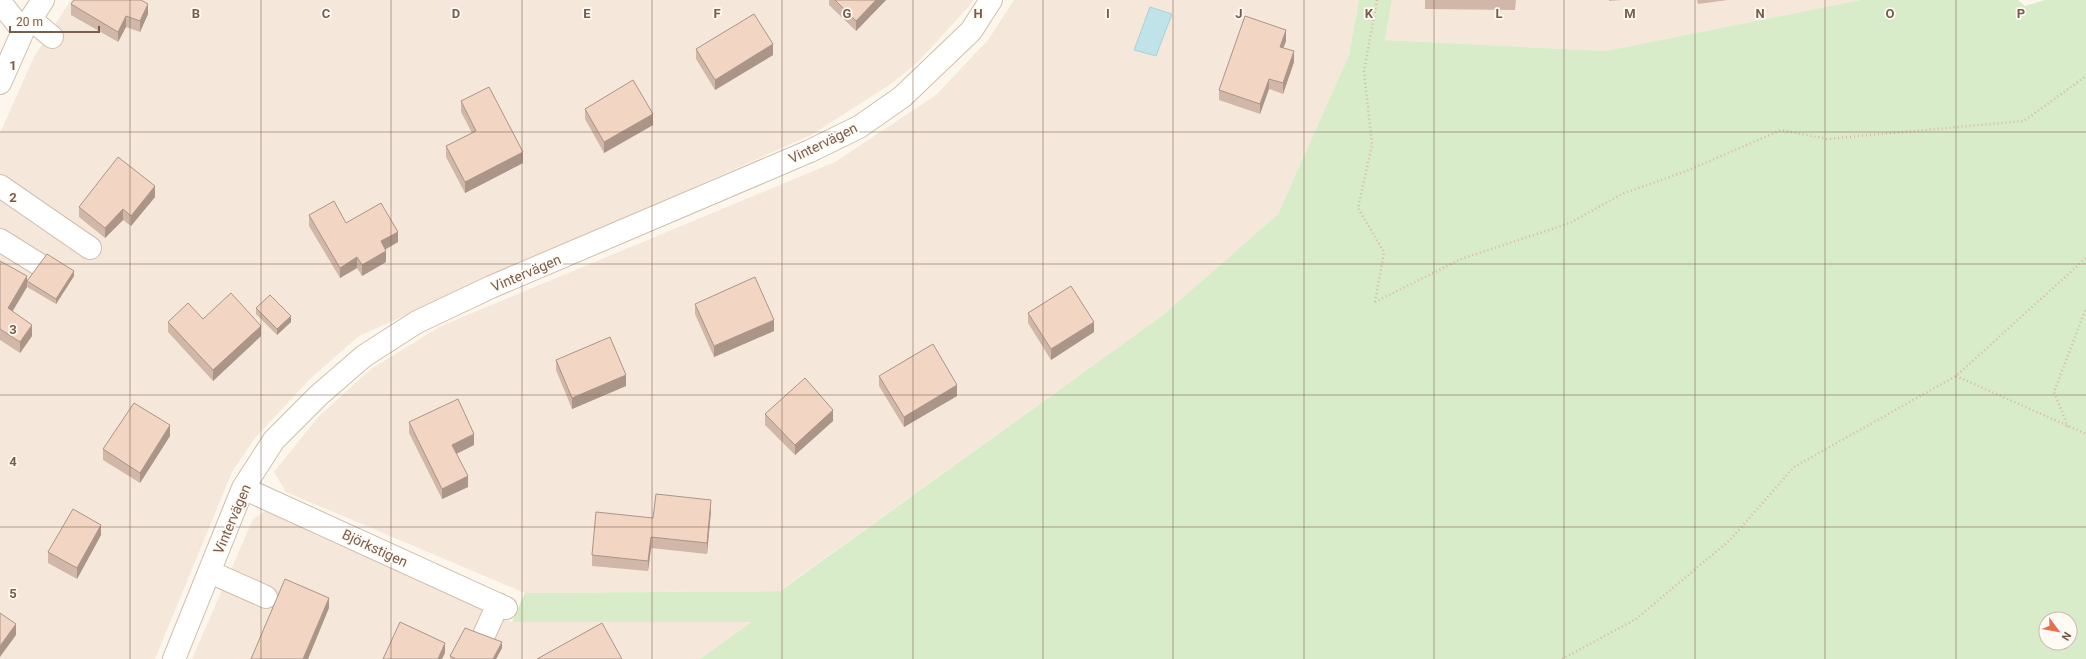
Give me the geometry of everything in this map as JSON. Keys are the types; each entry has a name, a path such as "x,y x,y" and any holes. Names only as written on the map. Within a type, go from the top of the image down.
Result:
{"street":[{"path":"0,84 27,25 43,0"},
{"name":"Vintervägen","path":"174,659 243,488 274,440 320,395 364,356 416,322 491,287 810,151 859,127 902,97 971,31 991,0"},
{"path":"0,2 27,25 52,36"},
{"path":"0,186 90,248"},
{"path":"0,240 40,265"},
{"name":"Björkstigen","path":"243,488 502,606 484,635"},
{"path":"210,572 266,597"}],"path":[{"path":"1378,0 1364,71 1372,145 1358,208 1384,252 1375,302 1461,259 1570,223 1622,194 1689,170 1782,130 1827,139 2024,121 2086,76"},
{"path":"1562,659 1636,619 1730,540 1794,467 1956,376 2086,258"},
{"path":"2068,427 2054,392 2086,308"},
{"path":"1956,376 2086,434"}],"shaded area":[{"path":"71,0 973,0 919,61 891,84 811,135 359,336 310,379 255,438 232,472 155,659 0,659 0,133 34,57"},
{"path":"1014,0 1359,0 1349,55 1278,214 1163,315 779,591 525,593 286,492 274,472 318,417 371,369 441,326 835,162 936,95 988,40"},
{"path":"1392,0 1860,0 1605,51 1385,40"},
{"path":"267,510 512,622 753,622 700,659 192,659 253,519"}],"green space":[{"path":"1359,0 1392,0 1385,40 1605,51 1860,0 2018,0 2025,6 2045,0 2086,0 2086,659 700,659 752,622 512,622 525,593 780,591 1163,315 1278,214 1349,55"}],"water":[{"path":"1150,7 1172,14 1156,56 1134,50"}],"building":[{"path":"74,0 141,0 148,4 140,21 126,16 118,32 71,4"},
{"path":"835,0 876,0 856,21"},
{"path":"754,14 773,44 715,80 696,49"},
{"path":"1245,16 1286,30 1280,47 1294,51 1283,83 1269,79 1260,104 1219,90"},
{"path":"633,80 653,114 604,142 585,109"},
{"path":"489,87 523,152 465,182 446,146 476,131 461,101"},
{"path":"118,157 155,186 131,216 123,209 105,228 79,207"},
{"path":"334,201 346,223 381,203 398,232 381,241 386,251 362,265 357,257 340,268 309,215"},
{"path":"47,254 74,271 56,299 27,281"},
{"path":"0,261 27,276 8,308 32,325 20,342 0,329"},
{"path":"755,277 774,320 714,346 695,304"},
{"path":"1071,286 1094,322 1051,349 1028,313"},
{"path":"231,293 261,326 213,370 168,322 188,303 203,319"},
{"path":"270,295 291,316 277,329 256,308"},
{"path":"610,337 626,375 572,398 556,360"},
{"path":"933,344 957,385 904,417 879,376"},
{"path":"805,378 833,410 795,445 765,414"},
{"path":"458,399 474,434 452,445 468,476 442,489 409,422"},
{"path":"134,403 170,425 140,473 103,449"},
{"path":"656,494 711,500 707,543 651,537 648,561 592,555 596,512 653,518"},
{"path":"73,509 101,525 77,568 48,552"},
{"path":"285,579 329,598 303,659 251,659"},
{"path":"0,613 16,624 0,646"},
{"path":"400,622 445,643 438,659 383,659"},
{"path":"602,623 622,659 537,659"},
{"path":"465,628 502,642 493,659 456,659 450,656"}]}
